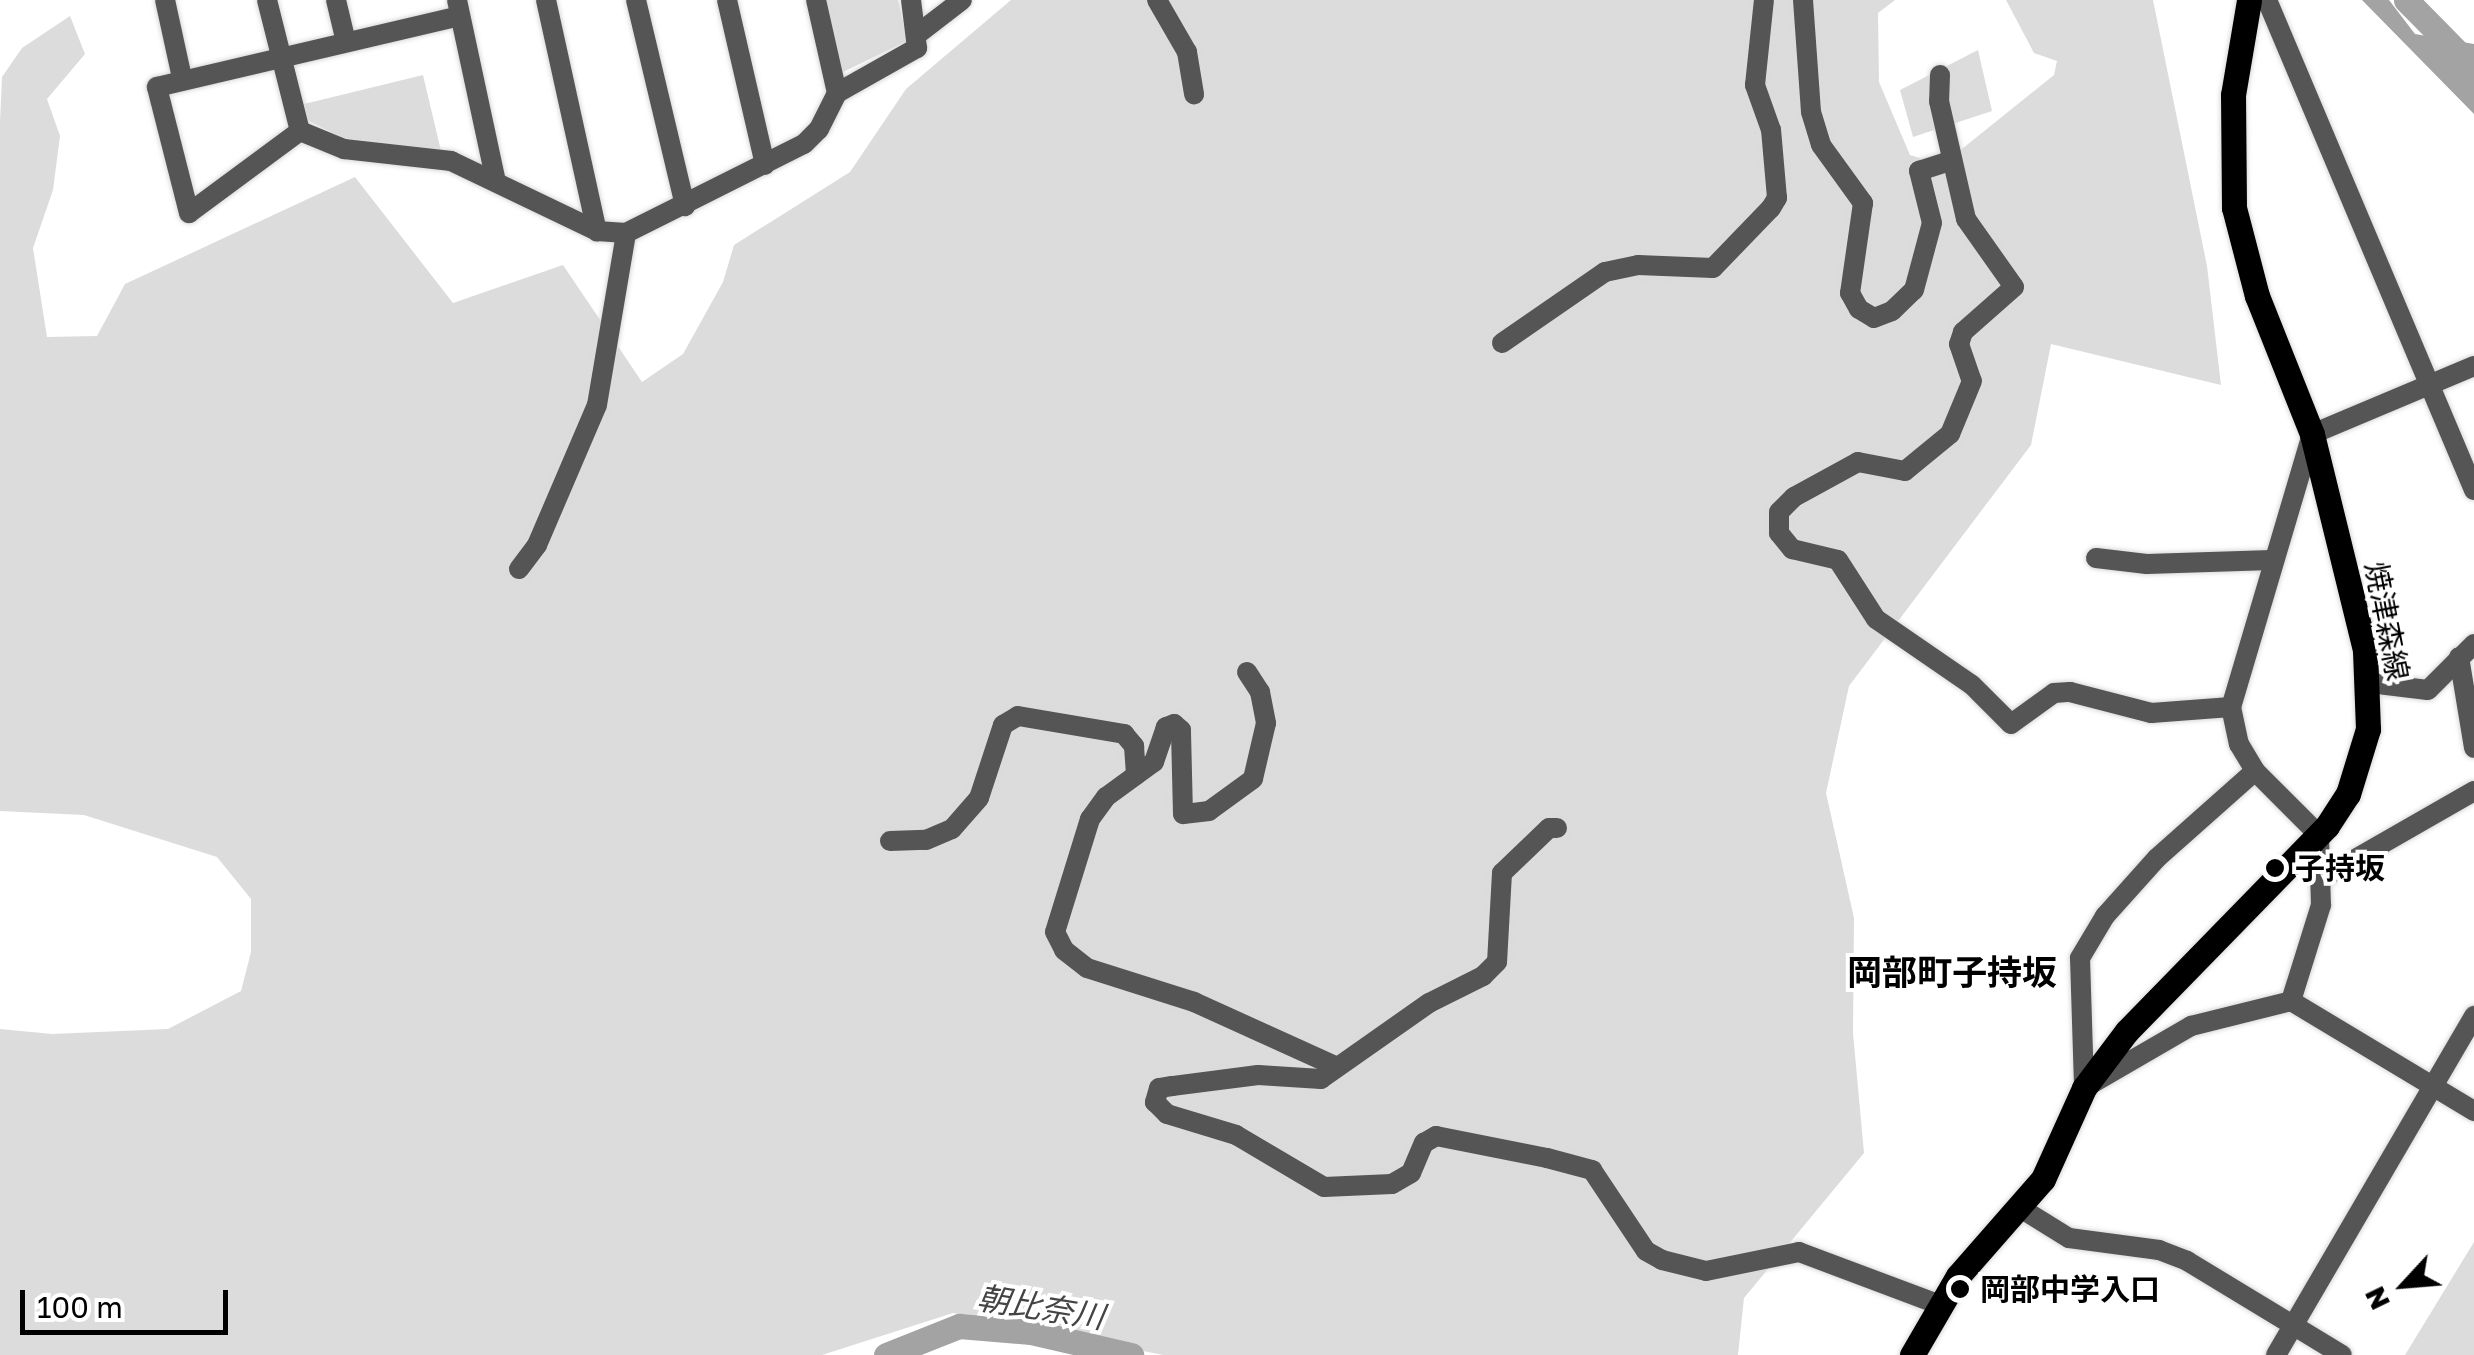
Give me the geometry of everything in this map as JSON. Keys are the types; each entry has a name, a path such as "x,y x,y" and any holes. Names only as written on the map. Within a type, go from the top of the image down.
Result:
{"main road":[{"name":"焼津森線","path":"1912,1355 1937,1304 2022,1209 2084,1088 2145,1011 2319,835 2359,766 2370,683 2312,434 2257,296 2234,208 2233,95 2249,0"}],"street":[{"path":"166,0 182,78"},
{"path":"267,0 300,131"},
{"path":"336,0 346,42"},
{"path":"546,0 597,231"},
{"path":"636,0 685,206"},
{"path":"727,0 766,165"},
{"path":"816,0 838,93"},
{"path":"300,131 344,150 450,161 495,178 597,231 626,233 766,165 812,137 838,93 896,66 917,48 919,33 911,0"},
{"path":"919,33 962,0"},
{"path":"1157,0 1187,52 1194,94"},
{"path":"1502,343 1606,272 1638,265 1713,268 1771,208 1777,198 1771,130 1755,84 1764,0"},
{"path":"1802,0 1811,112 1822,145 1863,203 1850,293 1858,309 1874,318 1892,311 1914,290 1932,223 1919,170 1952,160"},
{"path":"2267,0 2474,490"},
{"path":"300,131 188,213 157,87 346,42 458,8 495,178"},
{"path":"1940,76 1952,160 1966,219 2014,287 1962,332 1970,391 1950,434 1917,464 1892,472 1858,462 1794,496 1779,512 1779,533 1792,550 1838,560 1876,619 1972,684 2010,724 2054,694 2070,692 2151,713 2232,707"},
{"path":"519,569 537,545 597,406 626,233"},
{"path":"2291,1001 2322,905 2324,877 2319,835 2255,771 2239,744 2232,707 2272,560 2312,434 2474,366"},
{"path":"2096,558 2147,564 2272,560"},
{"path":"2370,683 2428,690 2467,651"},
{"path":"2467,651 2474,748"},
{"path":"1247,672 1260,692 1266,723 1253,780 1209,811 1184,814 1181,730 1174,724 1166,727 1154,762 1106,797 1090,819 1078,874 1057,916 1055,932 1064,950 1087,968 1194,1002 1334,1066"},
{"path":"890,841 926,840 952,828 979,798 1003,726 1018,716 1124,734 1134,746 1136,776"},
{"path":"2255,771 2157,858 2086,941 2080,958 2084,1088 2191,1026 2291,1001 2474,1111"},
{"path":"2324,877 2474,791"},
{"path":"1557,828 1548,828 1502,872 1497,962 1334,1066 1321,1079 1258,1076 1172,1086 1160,1088 1155,1102 1167,1114 1236,1135 1324,1187 1392,1184 1411,1173 1424,1143 1436,1136 1547,1158 1592,1170 1646,1250 1662,1260 1706,1271 1800,1252 1937,1304"},
{"path":"2276,1355 2474,1016"},
{"path":"2022,1209 2069,1238 2187,1261 2342,1355"}],"shaded area":[{"path":"822,0 898,0 907,41 841,73"},
{"path":"1011,0 1895,0 1878,13 1879,82 1910,155 1942,165 2054,75 2057,61 2034,53 2006,0 2153,0 2207,266 2221,385 2051,344 2031,445 1849,686 1826,793 1854,918 1853,1033 1864,1153 1744,1298 1738,1355 1163,1355 953,1313 822,1355 0,1355 0,1029 52,1034 168,1029 241,991 251,952 251,899 217,857 84,815 0,811 0,122 2,77 22,48 70,16 85,54 47,99 60,136 53,190 33,248 47,337 97,336 125,284 355,177 453,303 563,265 642,382 683,354 723,282 734,245 850,172 906,89"},
{"path":"2362,0 2389,0 2415,34 2474,44 2474,114"},
{"path":"1978,50 1992,111 1913,137 1900,90"},
{"path":"423,75 441,151 343,138 303,118 300,105"},
{"path":"2474,1242 2474,1355 2405,1355"}],"waterway":[{"name":"朝比奈川","path":"2406,0 2474,69"},
{"name":"朝比奈川","path":"886,1355 959,1326 1031,1332 1131,1355"}],"place":[{"name":"子持坂","path":"2275,868"},
{"name":"岡部中学入口","path":"1960,1289"}],"district":[{"name":"岡部町子持坂","path":"1952,972"}]}
